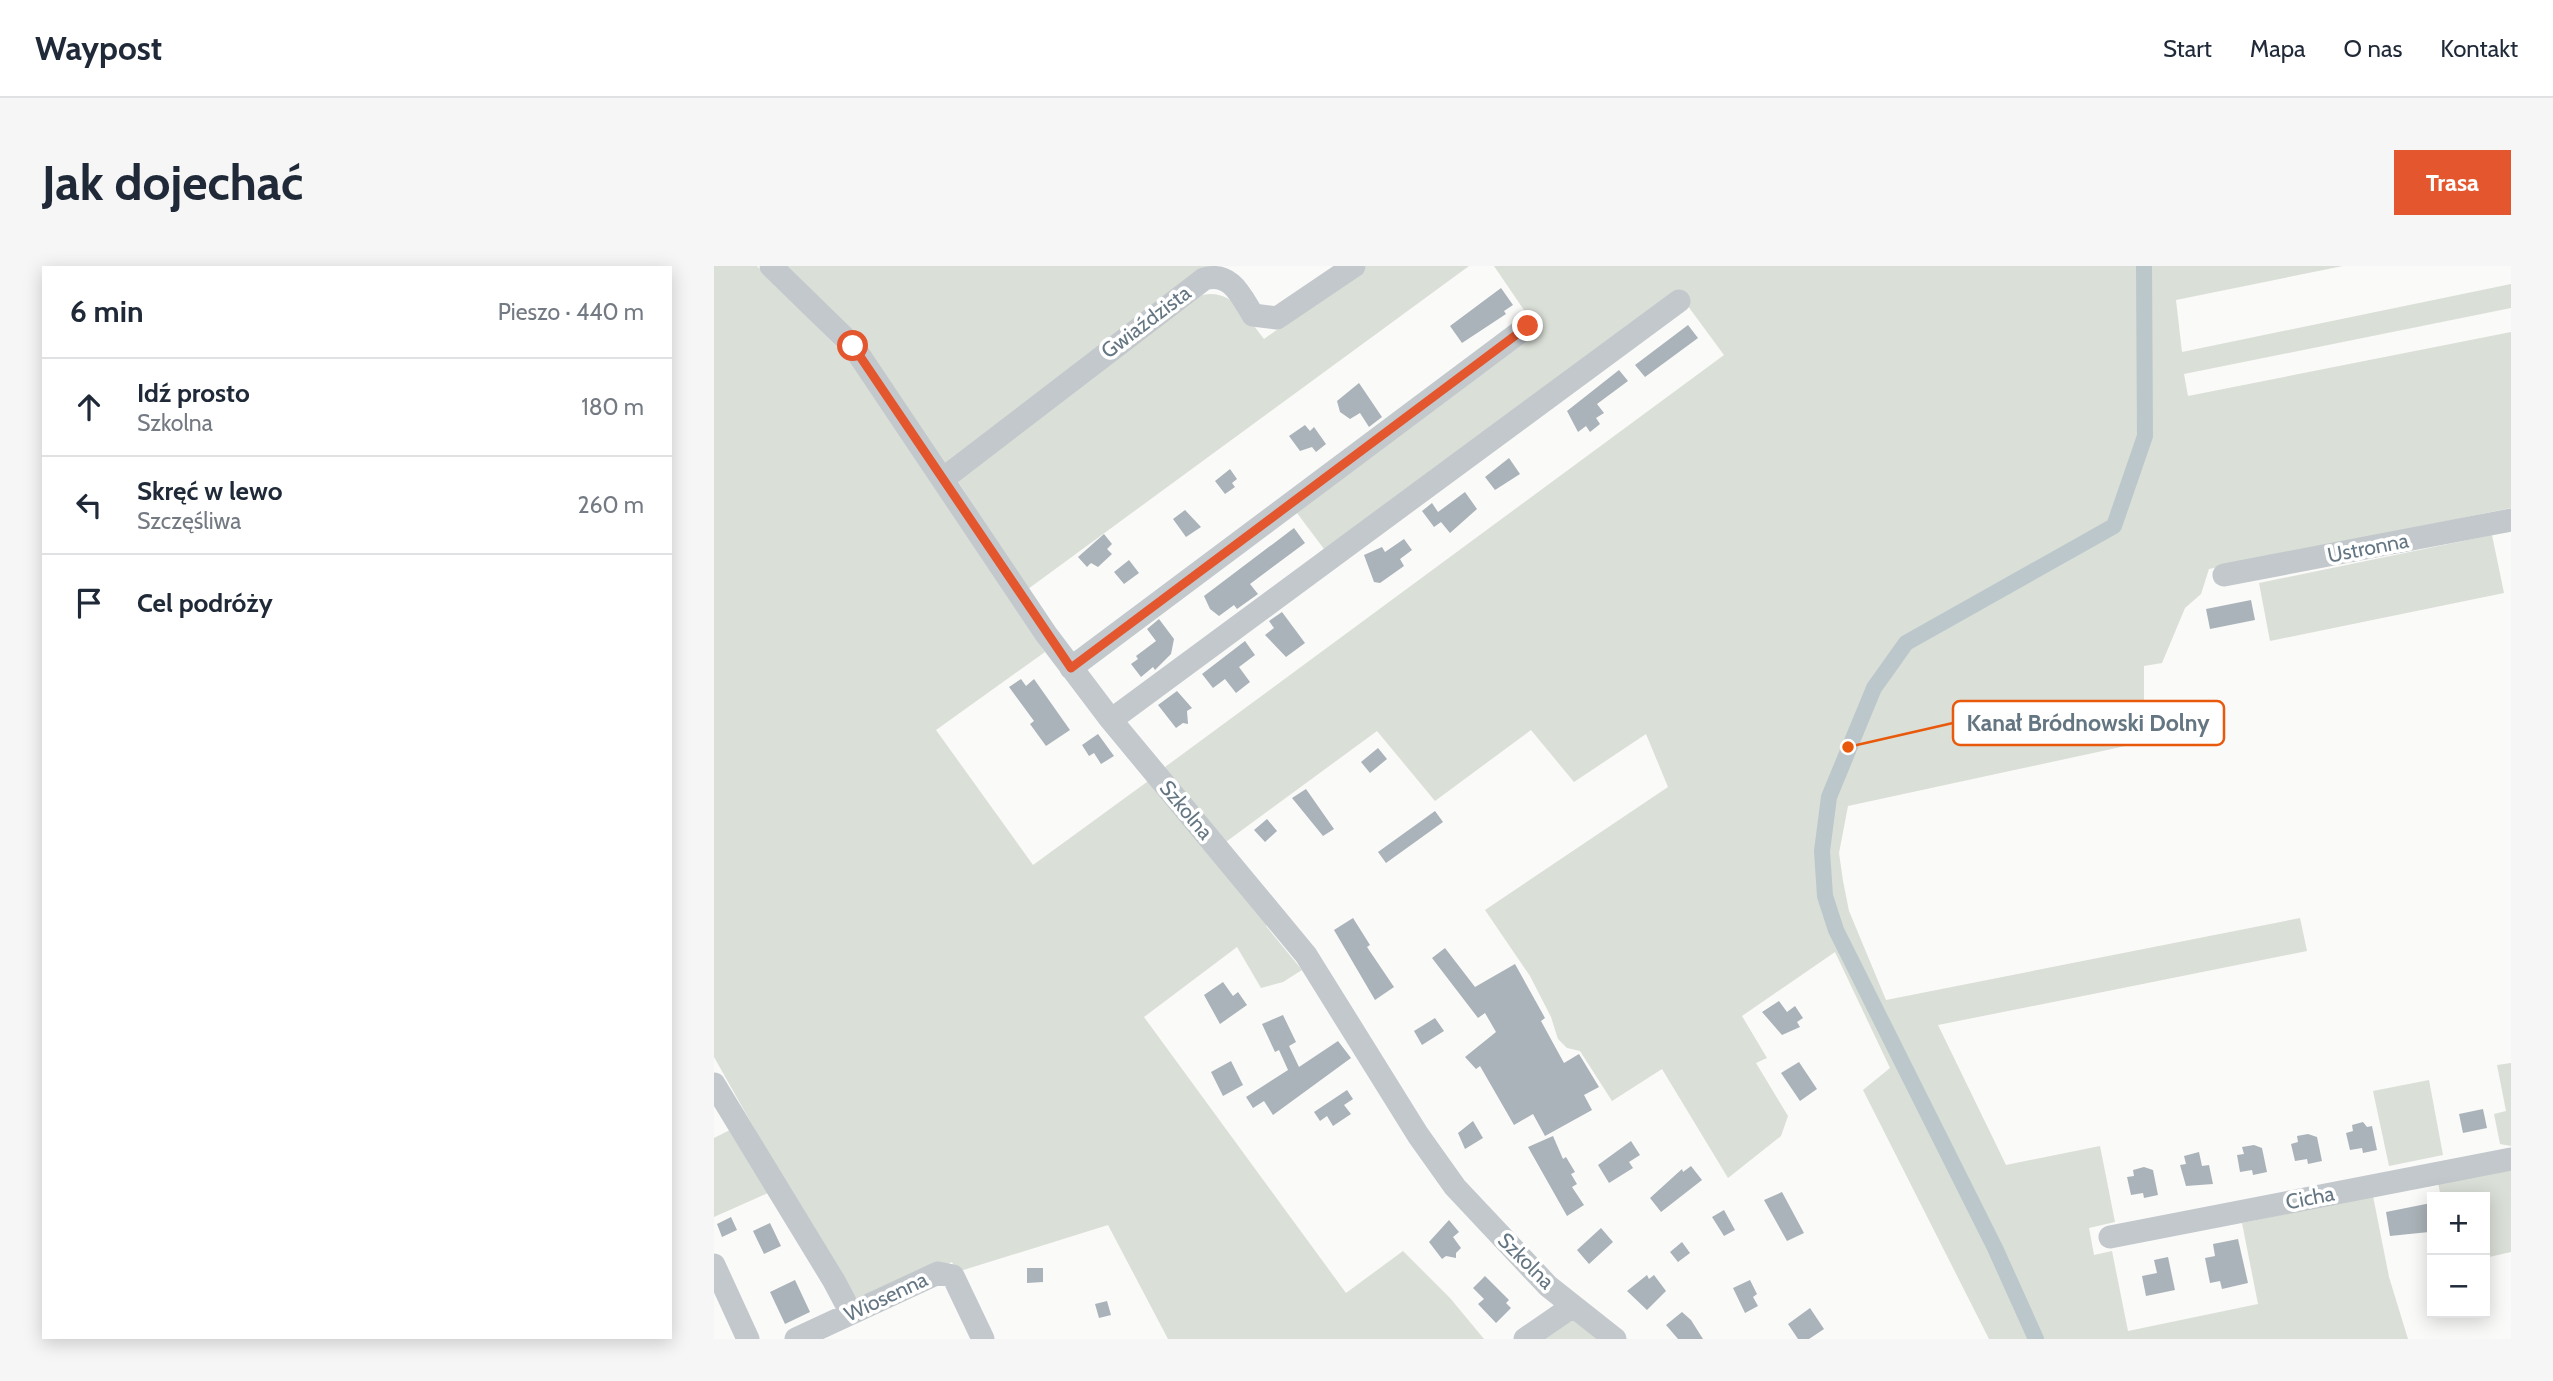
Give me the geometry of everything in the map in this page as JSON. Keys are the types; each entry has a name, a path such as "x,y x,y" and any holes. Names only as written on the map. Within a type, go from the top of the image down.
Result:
{"street":[{"name":"Szkolna","path":"771,266 853,346 1071,668 1306,955 1418,1135 1455,1187 1549,1286 1615,1339"},
{"name":"Gwiaździsta","path":"943,479 1204,279 1217,277 1232,282 1253,315 1277,318 1354,266"},
{"path":"1111,720 1679,301"},
{"path":"1071,668 1528,326"},
{"name":"Ustronna","path":"2224,575 2511,520"},
{"path":"714,1084 851,1313"},
{"name":"Cicha","path":"2110,1237 2511,1159"},
{"path":"714,1265 748,1339"},
{"name":"Wiosenna","path":"796,1339 933,1274 953,1276 983,1339"},
{"path":"1525,1339 1573,1306"}],"shaded area":[{"path":"714,266 757,266 855,365 1045,652 936,730 1033,865 1151,779 1271,922 1266,926 1302,970 1283,982 1261,988 1237,947 1144,1017 1346,1293 1403,1251 1450,1298 1484,1339 1168,1339 1108,1225 957,1272 952,1262 855,1307 714,1057"},
{"path":"780,266 1211,266 941,467"},
{"path":"1366,266 1469,266 1028,589 955,477 1196,297 1208,294 1228,299 1244,312 1264,339"},
{"path":"1494,266 2343,266 2176,300 2182,352 2511,284 2511,308 2184,374 2188,396 2511,332 2511,508 2209,569 2201,594 2185,608 2162,663 2144,666 2144,742 1848,806 1839,853 1849,911 1886,1000 2300,918 2307,951 1938,1025 2006,1165 2100,1146 2115,1222 2089,1228 2094,1255 2112,1251 2128,1331 2258,1304 2242,1223 2373,1196 2389,1277 2408,1339 1989,1339 1863,1090 1890,1068 1835,952 1742,1016 1767,1058 1756,1063 1788,1116 1781,1136 1728,1178 1662,1069 1612,1101 1580,1051 1567,1048 1558,1039 1551,1017 1530,976 1485,910 1668,787 1646,734 1574,782 1531,730 1435,801 1377,731 1223,844 1161,770 1724,355 1679,294 1327,553 1294,509 1537,329"},
{"path":"2492,535 2504,593 2270,641 2259,583"},
{"path":"2511,1063 2511,1146 2500,1144 2494,1114 2506,1111 2497,1065"},
{"path":"2429,1080 2443,1155 2389,1166 2373,1091"},
{"path":"730,1130 768,1193 714,1217 714,1138"},
{"path":"2511,1168 2511,1252 2490,1257 2490,1192 2440,1192 2438,1183"},
{"path":"1575,1317 1602,1339 1538,1339"}],"building":[{"path":"1501,288 1513,305 1504,311 1506,314 1462,343 1450,326"},
{"path":"1688,325 1698,338 1645,377 1635,365"},
{"path":"1619,370 1628,381 1597,404 1604,413 1596,418 1600,424 1590,432 1586,426 1578,432 1567,411"},
{"path":"1359,383 1382,417 1369,427 1360,413 1350,419 1340,412 1337,401"},
{"path":"1305,425 1310,431 1314,427 1326,444 1316,452 1312,447 1300,451 1289,436"},
{"path":"1509,458 1520,474 1495,490 1485,477"},
{"path":"1230,469 1237,479 1232,483 1235,487 1225,494 1215,481"},
{"path":"1465,492 1477,509 1450,533 1441,522 1434,527 1422,511 1432,503 1438,512"},
{"path":"1185,510 1201,527 1186,537 1173,519"},
{"path":"1294,528 1305,543 1250,584 1258,594 1237,609 1234,605 1219,616 1210,609 1204,596"},
{"path":"1104,534 1112,544 1107,549 1112,554 1098,567 1091,563 1087,567 1078,557"},
{"path":"1404,539 1412,550 1400,559 1404,566 1380,583 1374,582 1364,555 1382,547 1385,552"},
{"path":"1129,560 1139,573 1124,584 1114,572"},
{"path":"2251,600 2255,620 2210,629 2206,609"},
{"path":"1282,612 1305,643 1286,657 1265,635 1274,628 1269,621"},
{"path":"1159,619 1174,639 1171,654 1155,670 1153,667 1141,677 1131,664 1138,659 1136,656 1156,641 1147,629"},
{"path":"1245,641 1255,655 1239,667 1250,682 1236,693 1225,679 1213,688 1202,674"},
{"path":"1021,679 1026,686 1034,679 1070,730 1046,746 1030,724 1034,721 1009,687"},
{"path":"1177,691 1192,708 1187,711 1188,724 1183,723 1176,728 1158,705"},
{"path":"1098,734 1114,756 1101,764 1094,753 1089,756 1082,745"},
{"path":"1378,748 1387,759 1370,773 1361,762"},
{"path":"1306,789 1334,829 1323,836 1292,798"},
{"path":"1435,811 1443,822 1386,863 1378,852"},
{"path":"1267,819 1277,831 1265,842 1254,830"},
{"path":"1353,918 1370,945 1367,947 1394,987 1375,1000 1334,930"},
{"path":"1445,948 1475,987 1515,964 1545,1018 1541,1021 1564,1063 1579,1054 1599,1087 1584,1095 1592,1110 1545,1136 1533,1114 1514,1125 1480,1066 1476,1069 1465,1057 1496,1032 1485,1013 1478,1018 1432,958"},
{"path":"1223,982 1233,996 1238,992 1247,1005 1220,1024 1204,995"},
{"path":"1779,1001 1787,1012 1795,1006 1803,1018 1797,1022 1800,1027 1782,1035 1762,1012"},
{"path":"1283,1015 1296,1042 1289,1046 1299,1067 1338,1041 1351,1058 1273,1115 1264,1101 1253,1108 1246,1097 1288,1070 1279,1050 1275,1052 1262,1024"},
{"path":"1435,1018 1444,1031 1422,1045 1414,1031"},
{"path":"1231,1061 1243,1085 1223,1096 1211,1072"},
{"path":"1799,1062 1817,1089 1800,1101 1781,1073"},
{"path":"1347,1090 1353,1099 1344,1105 1351,1114 1333,1126 1327,1116 1320,1121 1314,1112"},
{"path":"2483,1109 2487,1128 2463,1133 2459,1114"},
{"path":"1473,1121 1483,1138 1465,1149 1458,1133"},
{"path":"2363,1122 2367,1127 2372,1126 2377,1150 2363,1153 2362,1148 2350,1150 2346,1133 2353,1131 2352,1125"},
{"path":"2308,1134 2317,1137 2322,1161 2308,1164 2307,1159 2295,1161 2291,1144 2298,1142 2297,1136"},
{"path":"1553,1136 1563,1159 1566,1157 1575,1172 1571,1174 1577,1184 1572,1187 1584,1205 1567,1216 1528,1147"},
{"path":"1631,1141 1640,1155 1629,1162 1633,1168 1609,1183 1598,1165"},
{"path":"2254,1145 2262,1148 2267,1172 2253,1175 2252,1170 2240,1172 2237,1155 2244,1154 2242,1147"},
{"path":"2199,1152 2202,1166 2209,1165 2213,1184 2186,1186 2180,1165 2186,1164 2184,1156"},
{"path":"1691,1166 1702,1180 1661,1212 1650,1198 1682,1169 1683,1172"},
{"path":"2144,1167 2153,1170 2158,1195 2144,1198 2143,1193 2131,1195 2127,1177 2134,1176 2133,1170"},
{"path":"1782,1192 1804,1233 1787,1241 1764,1200"},
{"path":"2427,1204 2427,1232 2390,1236 2386,1212"},
{"path":"1724,1210 1735,1230 1724,1236 1712,1217"},
{"path":"731,1217 737,1230 722,1237 717,1224"},
{"path":"1449,1220 1459,1232 1453,1237 1461,1248 1456,1253 1456,1258 1446,1256 1442,1259 1429,1242"},
{"path":"770,1223 781,1246 764,1254 753,1231"},
{"path":"1601,1228 1613,1242 1589,1264 1577,1250"},
{"path":"2238,1239 2248,1283 2222,1289 2220,1281 2210,1283 2205,1258 2215,1256 2213,1244"},
{"path":"1682,1242 1690,1253 1678,1262 1670,1252"},
{"path":"2168,1257 2175,1290 2146,1296 2142,1276 2157,1273 2154,1260"},
{"path":"1027,1268 1043,1268 1043,1282 1027,1283"},
{"path":"1647,1275 1649,1279 1654,1275 1666,1291 1647,1310 1627,1291"},
{"path":"1485,1276 1509,1300 1506,1303 1511,1308 1496,1323 1478,1304 1484,1299 1473,1288"},
{"path":"795,1280 810,1312 785,1324 770,1292"},
{"path":"1750,1280 1757,1294 1753,1297 1758,1306 1745,1313 1733,1288"},
{"path":"1107,1301 1111,1315 1099,1318 1095,1304"},
{"path":"1810,1308 1824,1329 1809,1339 1798,1339 1788,1324"},
{"path":"1682,1312 1691,1320 1703,1339 1678,1339 1666,1325"}],"waterway":[{"path":"2036,1339 1995,1248 1836,930 1825,896 1822,851 1829,797 1874,688 1906,643 2114,526 2145,436 2144,266"}],"place":[{"name":"Kanał Bródnowski Dolny","path":"1848,747"}],"route":[{"path":"853,346 1071,668 1528,326"}]}
